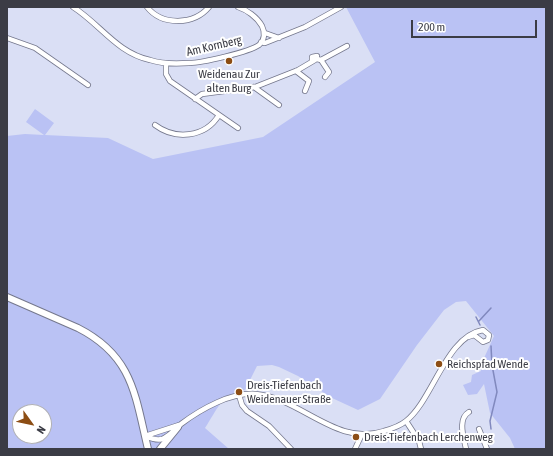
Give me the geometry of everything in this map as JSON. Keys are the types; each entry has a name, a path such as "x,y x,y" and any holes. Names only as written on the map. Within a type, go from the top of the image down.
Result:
{"street":[{"name":"Am Kornberg","path":"73,7 84,14 115,43 132,54 166,64 191,63 218,58 253,47 262,42 265,43 305,27 341,7"},
{"path":"147,7 160,18 171,22 182,21 198,16 209,7"},
{"path":"238,7 260,22 265,33 262,42"},
{"path":"265,33 279,38"},
{"path":"7,38 35,48 88,85"},
{"path":"195,99 202,94 254,87 296,71 312,61 347,46"},
{"path":"319,59 329,72 325,77"},
{"path":"166,64 166,74 170,81 238,128"},
{"path":"296,71 309,81 305,91"},
{"path":"254,87 279,105"},
{"path":"155,125 163,131 187,135 204,130 215,122 219,115"},
{"path":"7,297 89,333 108,349 125,370 134,389 148,449"},
{"path":"145,436 152,439 161,439 180,425 218,403 239,395 250,394 266,395 281,400 332,427 346,432 362,434 378,433 406,421 419,406 448,358 468,337"},
{"path":"239,395 242,405 247,411 269,426 291,449"},
{"path":"466,449 462,422 465,414 469,412"},
{"path":"406,421 419,441 421,449"},
{"path":"145,436 180,425"},
{"path":"160,449 180,425"},
{"path":"479,429 487,449"},
{"path":"355,449 362,434"}],"shaded area":[{"path":"346,7 546,7 546,449 515,449 510,438 490,413 484,384 477,394 468,395 463,385 471,382 472,375 481,371 480,367 494,336 466,301 456,302 444,310 417,345 380,399 358,410 332,398 298,376 279,367 272,365 257,366 245,390 237,392 225,399 205,428 229,449 7,449 7,136 25,134 44,135 26,122 35,109 54,123 45,135 108,138 153,159 263,137 375,62"}],"waterway":[{"path":"479,321 491,308"},
{"path":"476,317 480,325"},
{"path":"491,346 492,365 497,392 490,421 491,429"}],"place":[{"name":"Weidenau Zur alten Burg","path":"229,61"},
{"name":"Reichspfad Wende","path":"439,364"},
{"name":"Dreis-Tiefenbach Weidenauer Straße","path":"239,392"},
{"name":"Dreis-Tiefenbach Lerchenweg","path":"356,437"}]}
